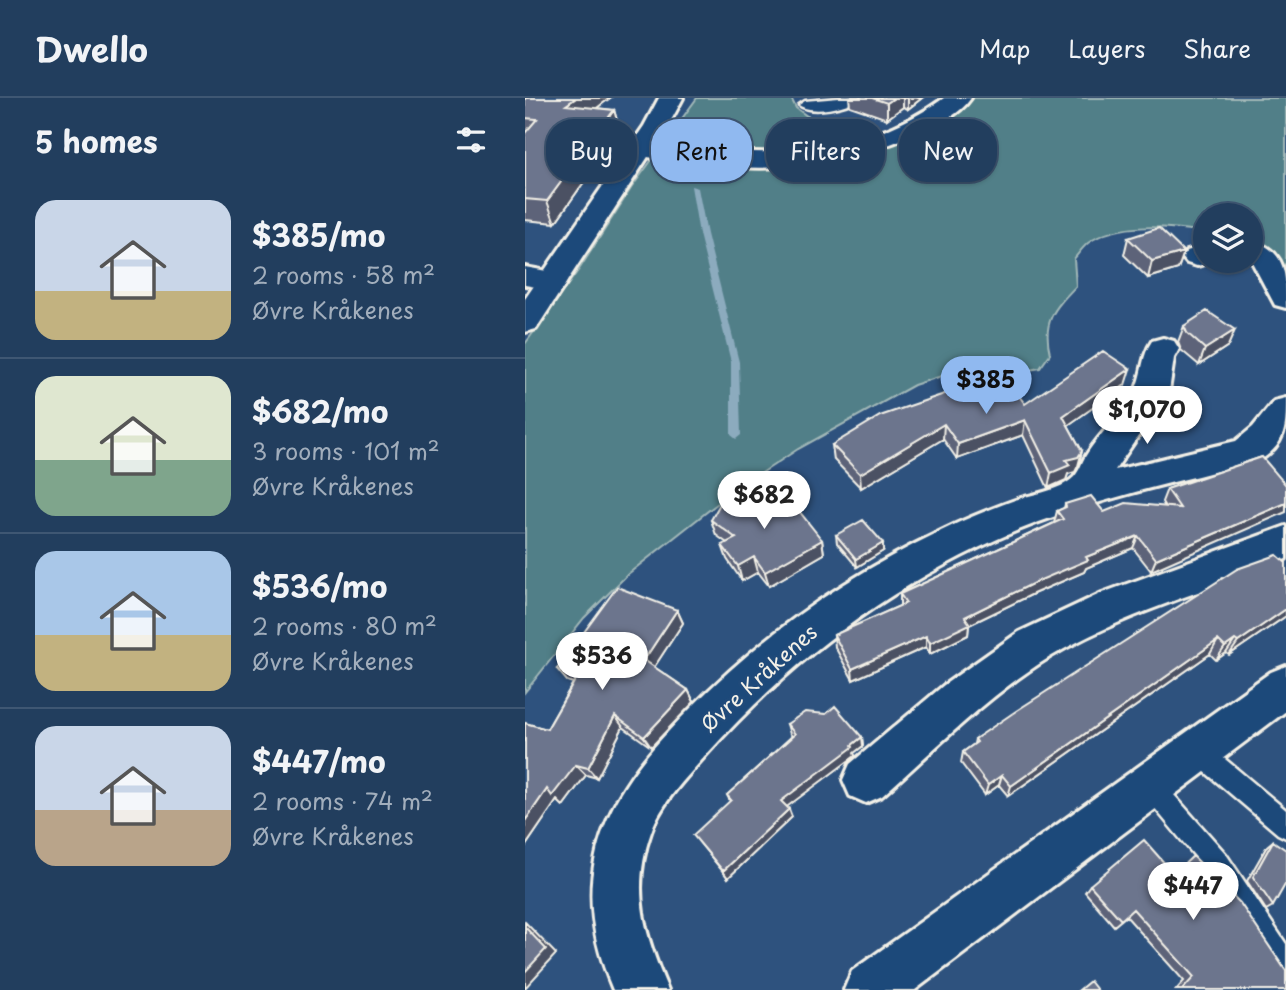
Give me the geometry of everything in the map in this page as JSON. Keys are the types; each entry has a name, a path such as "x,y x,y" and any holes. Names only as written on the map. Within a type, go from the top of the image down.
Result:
{"street":[{"path":"525,322 539,278 641,149 671,98"},
{"path":"641,149 759,164 811,160 855,149 904,130 960,98"},
{"path":"1263,255 1286,298"},
{"path":"1075,496 1088,486 1100,463 1152,391 1157,378 1159,354 1163,349"},
{"name":"Øvre Kråkenes","path":"641,990 627,958 615,905 620,856 634,814 666,767 723,703 789,643 850,598 923,556 973,533 1075,496 1196,462 1247,451 1262,439 1286,410"},
{"path":"866,780 978,685 1052,635 1161,587 1286,542"},
{"path":"871,990 1286,686"}],"lane":[{"path":"805,105 825,106 854,98"},
{"path":"1199,752 1286,827"},
{"path":"1151,786 1217,863 1286,967"}],"green space":[{"path":"697,98 791,98 796,108 816,119 766,119 766,182 885,182 885,142 891,144 899,139 899,182 997,182 997,119 934,119 971,98 1286,98 1286,274 1280,262 1263,246 1263,203 1193,203 1193,231 1145,227 1114,231 1100,236 1086,245 1074,259 1076,286 1052,316 1048,333 1050,354 1040,368 1017,372 988,366 951,373 914,385 798,449 727,496 628,574 584,618 525,692 525,344 580,268 651,161 651,182 752,182 752,119 682,119"}],"building":[{"path":"525,98 576,98 566,105 614,110 607,119 546,119 546,182 561,182 547,201 525,199 525,133 537,119 525,118"},
{"path":"872,98 894,98 887,103"},
{"path":"1159,228 1184,252 1152,261 1128,238"},
{"path":"1207,311 1235,330 1205,349 1187,333 1184,326"},
{"path":"1103,351 1130,369 1063,416 1082,451 1078,457 1066,460 1070,465 1051,473 1025,420 958,444 944,424 860,474 832,445 880,416 1003,374 1025,404"},
{"path":"1262,457 1286,485 1286,503 1156,559 1138,536 1086,557 1088,560 965,617 970,624 930,643 926,636 852,669 834,635 906,603 900,594 1063,519 1057,511 1066,507 1065,504 1091,496 1104,512 1126,503 1180,508 1167,489"},
{"path":"745,493 755,495 769,513 791,501 822,540 765,572 754,557 738,566 722,545 736,538 711,520 721,502"},
{"path":"863,520 883,543 856,559 836,535"},
{"path":"1277,555 1286,563 1286,609 1238,642 1235,640 1225,647 1218,640 1011,786 1002,775 988,785 963,752 977,742 975,739 1016,711 1237,569"},
{"path":"617,587 677,610 644,660 688,690 644,737 615,716 588,768 576,765 552,796 547,789 525,821 525,723 547,729 577,677 557,669"},
{"path":"835,706 862,737 853,747 781,801 789,809 723,871 693,835 731,800 727,795 795,734 787,724 805,712 826,714"},
{"path":"1144,840 1174,874 1193,856 1240,903 1286,971 1286,990 1182,990 1194,977 1133,909 1121,920 1090,885"},
{"path":"1273,841 1286,850 1286,883 1273,906 1253,877"},
{"path":"525,927 546,949 525,972"},
{"path":"1090,981 1097,990 1079,990"}],"waterway":[{"path":"694,188 735,362 736,435"}]}
